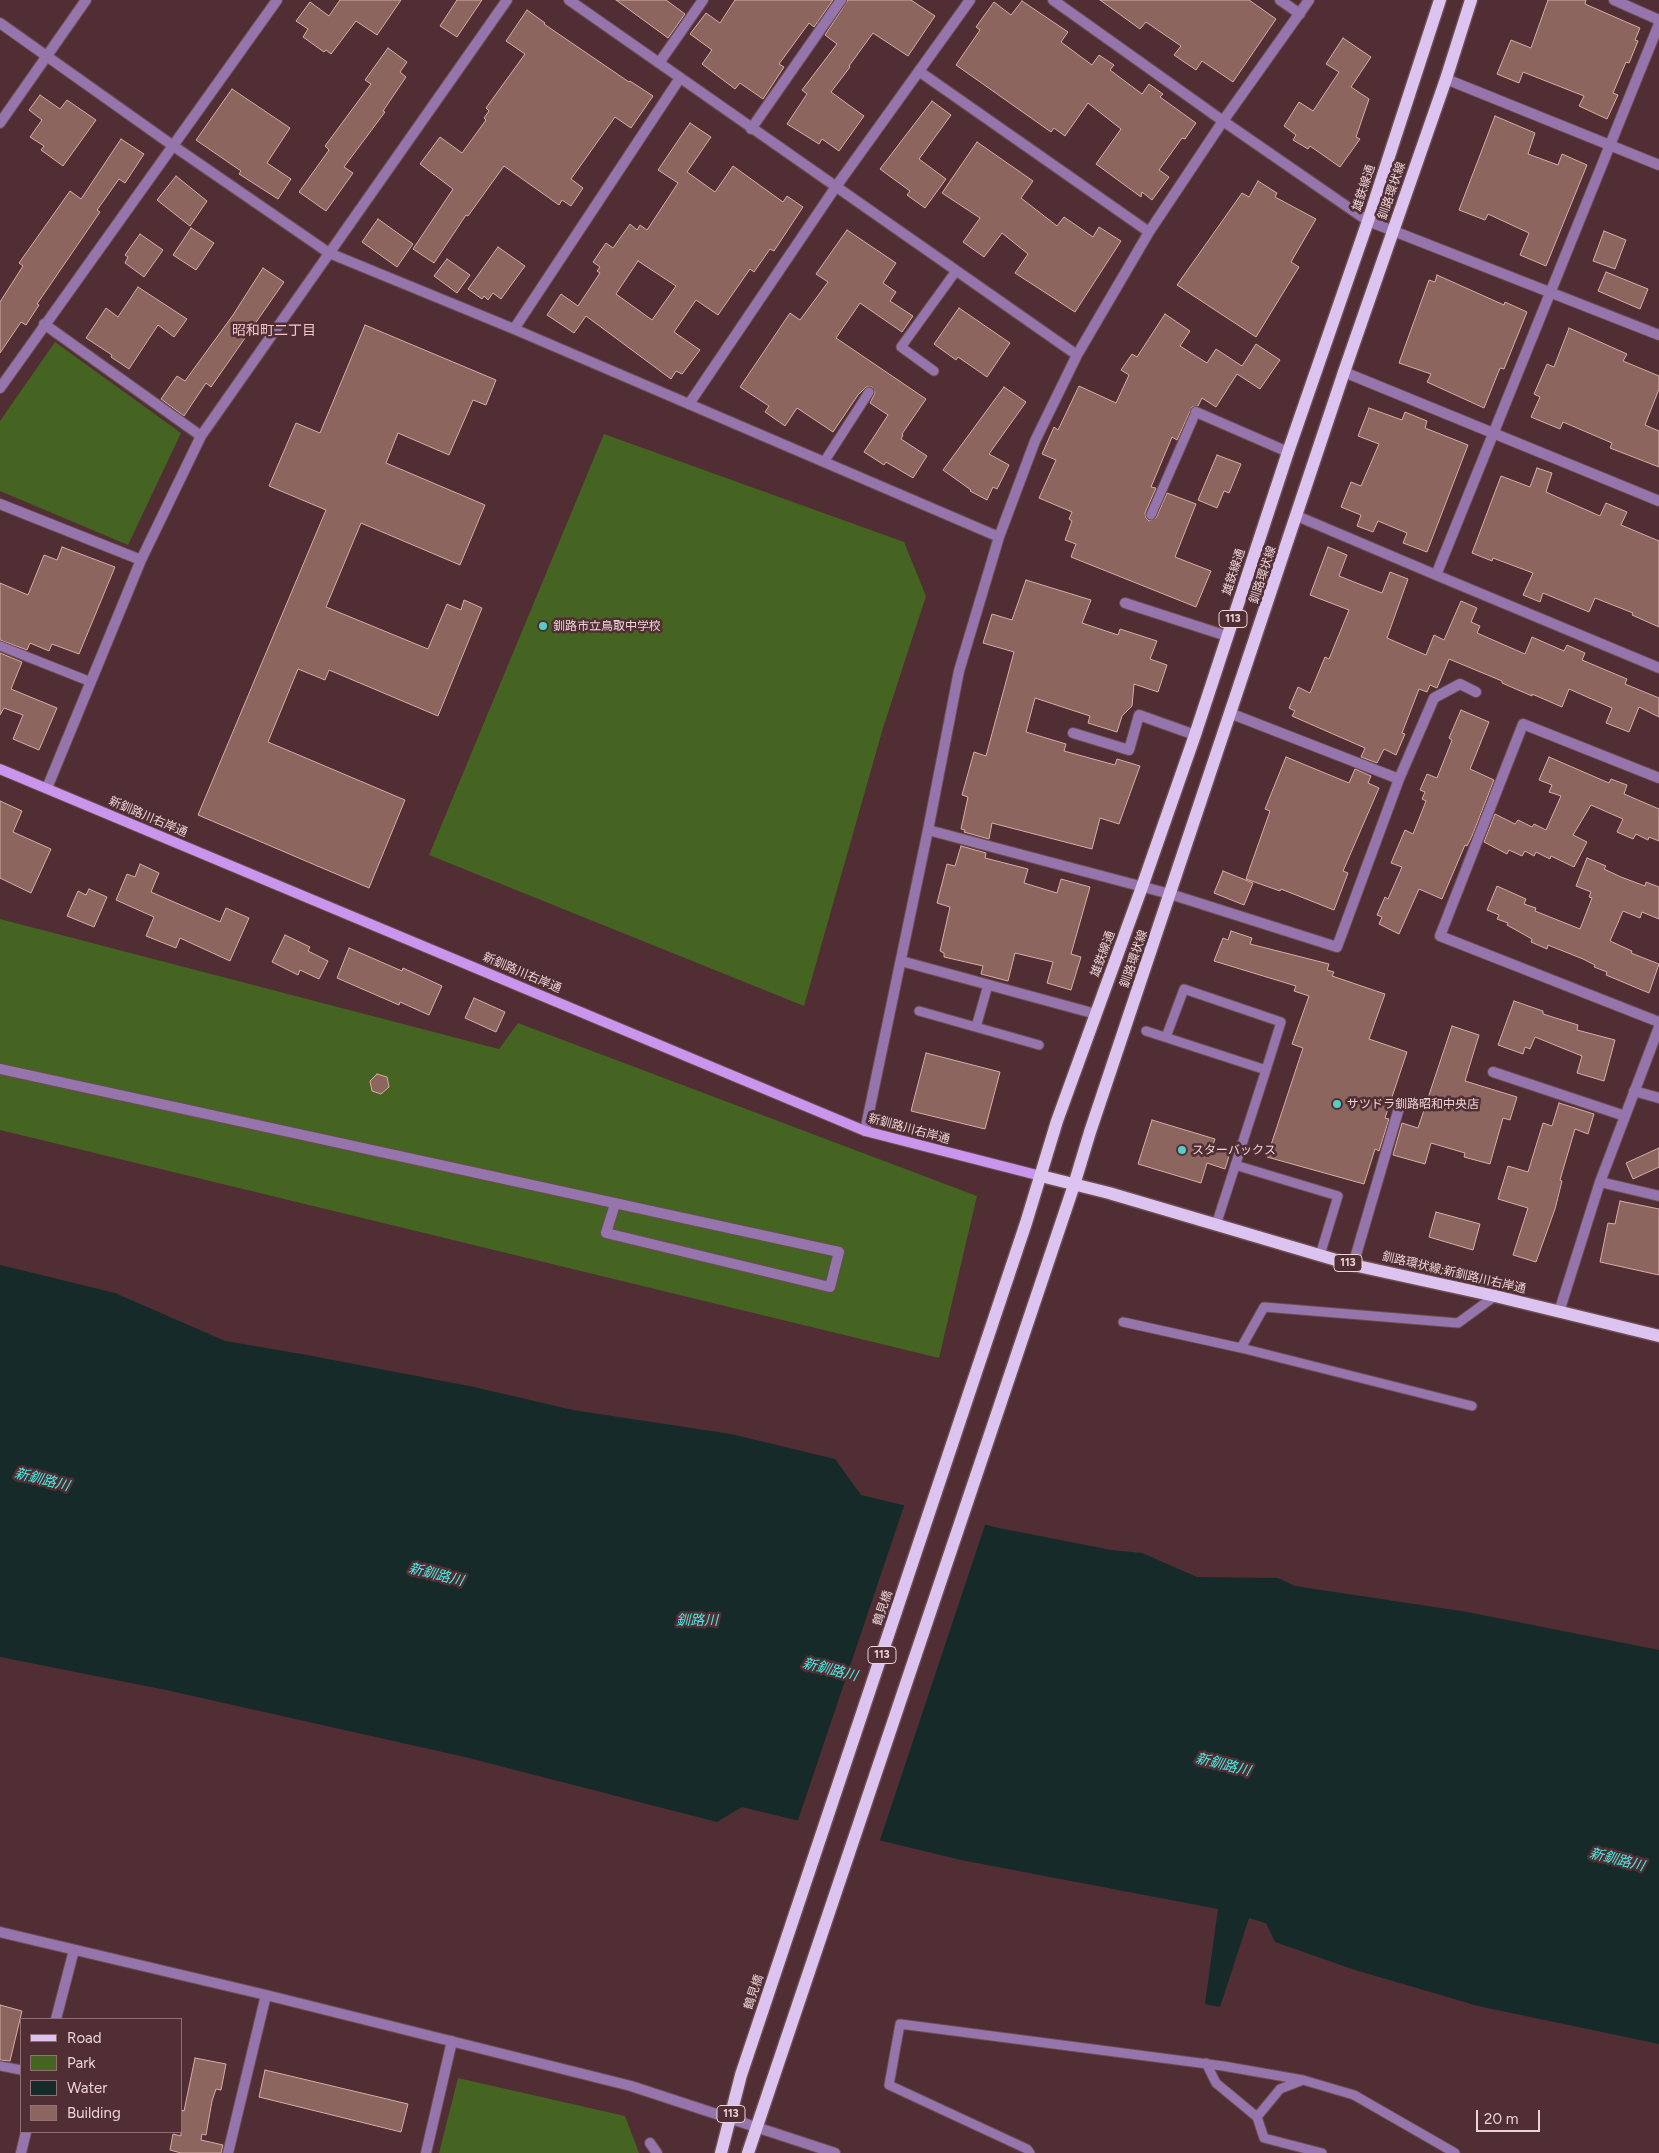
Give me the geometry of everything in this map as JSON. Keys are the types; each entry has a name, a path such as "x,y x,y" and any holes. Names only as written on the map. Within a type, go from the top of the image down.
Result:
{"main road":[{"name":"雄鉄線通","path":"1022,1236 1057,1121 1195,735 1288,452 1368,221 1440,0"},
{"name":"釧路環状線","path":"756,2128 1232,714 1344,372 1446,79 1471,0"},
{"name":"釧路環状線;新釧路川右岸通","path":"1041,1176 1353,1265 1495,1296 1659,1336"},
{"name":"鶴見橋","path":"730,2119 741,2075 1022,1236"},
{"name":"113","path":"721,2153 730,2119"},
{"name":"113","path":"748,2153 756,2128"}],"street":[{"path":"0,123 86,0"},
{"path":"0,388 277,0"},
{"path":"47,788 141,560 201,436 507,0"},
{"path":"569,0 835,188 1077,355"},
{"path":"659,63 702,0"},
{"path":"751,129 841,0"},
{"path":"689,404 835,188 970,0"},
{"path":"1053,0 1368,221 1659,335"},
{"path":"1280,0 1300,14"},
{"path":"865,1131 959,672 998,536 1035,440 1077,355 1150,232 1223,121 1309,0"},
{"path":"1614,0 1659,20"},
{"path":"0,23 330,254 514,329 998,536"},
{"path":"1436,576 1549,292 1659,24"},
{"path":"920,72 1150,232"},
{"path":"514,329 680,78"},
{"path":"1446,79 1659,165"},
{"path":"44,324 201,436"},
{"path":"1344,372 1659,501"},
{"path":"1196,412 1288,452"},
{"path":"0,504 141,560"},
{"path":"1297,516 1436,576 1659,668"},
{"path":"1125,603 1227,636"},
{"path":"928,830 1170,894 1337,947 1399,779 1434,698 1460,684 1476,692"},
{"path":"1232,714 1399,779"},
{"path":"1073,733 1129,750 1139,715 1195,735"},
{"path":"1659,778 1523,724 1440,936 1659,1022"},
{"name":"新釧路川右岸通","path":"0,769 865,1131 1041,1176"},
{"path":"901,961 1096,1014"},
{"path":"1558,1312 1600,1182 1659,1028"},
{"path":"0,1069 839,1252 830,1287 606,1234 615,1204"},
{"path":"1493,1072 1625,1116"},
{"path":"1634,1091 1659,1098"},
{"path":"1353,1265 1399,1108"},
{"path":"1600,1182 1659,1196"},
{"path":"0,1932 266,1995 631,2086 835,2153"},
{"path":"56,2018 74,1950"},
{"path":"228,2153 266,1995"},
{"path":"426,2153 452,2041"},
{"path":"20,2153 26,2133"},
{"path":"650,2143 657,2153"}],"lane":[{"path":"934,371 901,348 956,271"},
{"path":"824,462 870,392"},
{"path":"1151,515 1196,412"},
{"path":"0,646 91,682"},
{"path":"976,1027 988,985"},
{"path":"1166,1037 1184,990 1281,1022 1216,1225"},
{"path":"919,1011 1039,1046"},
{"path":"1146,1031 1266,1070"},
{"path":"1235,1165 1338,1196 1320,1255"},
{"path":"1241,1348 1264,1307 1458,1323 1495,1296"},
{"path":"1123,1322 1241,1348 1472,1406"},
{"path":"1030,2153 1027,2149 889,2085 900,2024 1206,2063 1303,2080 1354,2095 1455,2153"},
{"path":"1206,2063 1216,2083 1257,2117 1264,2138 1322,2153"},
{"path":"0,2066 20,2070"},
{"path":"1257,2117 1280,2089 1303,2080"}],"green space":[{"path":"55,342 181,433 128,545 0,491 0,421"},
{"path":"604,434 904,542 926,596 883,728 804,1006 429,855"},
{"path":"0,919 499,1049 518,1023 977,1196 939,1358 0,1130"},
{"path":"458,2078 625,2116 639,2153 439,2153"}],"water":[{"name":"釧路川","path":"0,1265 115,1293 225,1341 474,1387 573,1410 731,1434 835,1459 861,1495 999,1528 1111,1550 1142,1553 1197,1577 1278,1578 1295,1586 1467,1612 1659,1650 1659,2044 1478,2006 1352,1969 1275,1942 1266,1923 1249,1918 1220,2007 1205,2004 1218,1909 961,1860 742,1807 717,1822 465,1757 166,1690 0,1657"}],"pier":[{"path":"905,1503 986,1522 879,1843 797,1823"}],"building":[{"path":"340,0 401,0 377,35 356,21 331,54 326,50 324,52 303,37 308,29 296,21 310,2 329,16"},
{"path":"457,0 482,0 457,37 440,26"},
{"path":"616,0 666,0 685,14 668,38"},
{"path":"735,0 833,0 814,27 809,23 779,64 784,67 763,99 740,83 735,89 702,64 712,50 690,34 706,13 720,23"},
{"path":"848,0 911,0 935,16 908,56 873,33 849,66 831,92 864,116 839,151 822,139 819,144 787,124 807,94 802,90 837,44 825,35"},
{"path":"1100,0 1249,0 1276,19 1233,82 1202,61 1196,70 1174,55 1181,46 1146,22 1140,29"},
{"path":"1548,0 1586,0 1585,4 1640,28 1635,40 1638,41 1629,63 1626,62 1613,93 1618,95 1607,119 1579,106 1584,96 1523,72 1519,83 1497,74 1511,40 1531,48"},
{"path":"1022,1 1068,32 1061,42 1092,65 1099,55 1114,65 1110,70 1142,94 1149,84 1163,94 1160,97 1196,123 1185,139 1182,138 1159,170 1169,177 1152,200 1142,192 1141,197 1096,164 1121,129 1088,103 1065,136 1054,128 1051,132 956,65 980,30 976,27 994,2 1011,15"},
{"path":"527,10 544,24 629,82 653,96 631,128 615,117 571,179 583,188 571,206 562,200 559,205 504,166 468,216 466,215 434,263 413,249 453,189 420,164 440,137 462,153 486,120 484,118 489,111 486,108 525,54 506,41"},
{"path":"1343,38 1371,57 1351,87 1369,99 1356,137 1360,139 1340,167 1310,146 1308,149 1293,140 1296,135 1284,126 1299,102 1313,111 1339,72 1326,64"},
{"path":"388,48 407,62 400,72 406,77 383,111 385,112 344,167 353,173 326,211 299,192 329,150 325,146 371,84 365,80"},
{"path":"232,89 290,128 267,163 291,179 278,199 239,174 241,171 196,140"},
{"path":"40,95 60,109 67,100 96,120 63,166 41,150 44,146 30,137 42,120 29,110"},
{"path":"932,101 951,115 919,159 946,179 925,208 907,195 910,191 880,169"},
{"path":"1495,116 1535,133 1528,154 1558,165 1562,154 1587,165 1546,266 1520,255 1529,233 1488,214 1485,220 1459,210"},
{"path":"690,123 711,137 687,172 715,192 733,166 783,202 787,196 803,207 774,251 770,249 754,272 750,269 718,315 696,300 674,332 700,350 682,374 676,371 671,379 586,316 574,333 547,315 561,294 578,306 600,273 597,271 600,267 593,262 606,243 613,248 630,224 637,230 640,225 647,230 678,183 658,170","holes":["638,261 676,286 652,320 616,294"]},
{"path":"121,139 144,154 125,183 119,179 97,210 100,212 37,304 39,305 26,325 21,322 0,353 0,302 23,266 19,263 70,191 81,199"},
{"path":"977,142 1033,181 1021,198 1057,226 1064,217 1093,237 1099,227 1121,241 1075,312 1015,273 1028,254 1002,233 984,257 963,242 980,218 942,193"},
{"path":"176,176 207,201 190,226 157,200"},
{"path":"1258,181 1277,193 1275,197 1316,219 1291,262 1299,267 1256,337 1177,285 1242,193 1249,197"},
{"path":"378,219 413,244 397,267 362,242"},
{"path":"191,228 214,243 196,270 173,255"},
{"path":"847,230 896,263 883,283 896,292 890,301 913,316 902,332 860,303 836,338 926,399 902,434 901,439 927,456 913,478 886,462 884,465 864,452 888,415 870,403 875,393 872,387 866,387 858,395 833,432 797,408 785,426 765,412 769,406 740,387 790,313 800,320 828,282 816,274"},
{"path":"1604,231 1626,240 1615,269 1593,261"},
{"path":"140,234 163,250 144,277 125,263 128,257 125,255"},
{"path":"498,247 525,266 501,299 493,293 488,300 484,296 482,299 468,289"},
{"path":"447,259 470,275 457,293 434,276"},
{"path":"263,268 284,282 211,387 206,383 184,416 161,399 177,376 185,381 233,315"},
{"path":"1606,272 1648,289 1640,309 1598,291"},
{"path":"1437,275 1504,305 1505,302 1527,312 1504,369 1500,368 1484,408 1427,382 1431,374 1399,363 1429,280 1435,282"},
{"path":"138,287 187,319 174,337 158,325 129,369 86,338 106,308 118,317"},
{"path":"959,308 1010,343 987,377 958,357 956,360 934,344"},
{"path":"1165,314 1190,331 1180,346 1207,363 1216,349 1242,366 1256,344 1280,360 1260,389 1237,374 1216,407 1202,398 1198,406 1192,407 1177,440 1172,437 1151,487 1156,488 1145,513 1149,521 1156,518 1167,493 1196,504 1175,557 1211,571 1196,607 1071,557 1076,544 1065,540 1072,521 1069,519 1072,512 1039,498 1056,460 1042,454 1054,427 1058,430 1079,386 1116,403 1129,375 1121,370 1132,354 1137,357"},
{"path":"365,325 496,380 486,405 473,400 449,455 398,433 386,463 485,505 460,565 361,523 326,607 428,649 447,604 461,610 464,600 482,608 438,716 329,670 325,680 298,669 268,742 405,800 369,888 198,815 326,510 269,486 296,423 320,433"},
{"path":"1569,328 1627,354 1623,361 1659,376 1659,389 1645,425 1659,431 1659,467 1610,448 1612,443 1563,422 1560,429 1531,417 1540,397 1534,394 1547,364 1554,367"},
{"path":"1004,387 1026,402 989,454 1009,465 997,489 993,487 987,500 970,491 943,470"},
{"path":"1369,408 1402,420 1405,412 1427,421 1425,428 1468,445 1427,552 1403,543 1407,533 1378,521 1373,532 1357,526 1361,515 1341,507 1351,482 1361,486 1379,444 1358,436"},
{"path":"1217,455 1241,464 1229,493 1224,491 1217,508 1198,500"},
{"path":"1537,468 1552,473 1546,492 1600,516 1606,503 1627,512 1621,525 1659,541 1659,627 1632,615 1633,613 1595,598 1589,612 1543,593 1540,602 1523,595 1533,573 1493,558 1492,561 1472,553 1501,476 1530,487"},
{"path":"62,547 115,567 79,654 52,644 49,651 30,643 27,650 0,640 0,583 28,595 44,555 57,560"},
{"path":"1328,547 1347,555 1339,576 1382,593 1390,572 1408,579 1387,638 1426,655 1434,635 1444,640 1461,601 1477,608 1471,622 1480,626 1477,633 1525,654 1532,637 1564,651 1567,645 1585,653 1582,660 1627,679 1625,684 1659,698 1659,717 1639,707 1629,732 1606,723 1612,708 1569,689 1562,707 1532,694 1532,696 1449,659 1437,688 1430,685 1427,692 1419,689 1402,733 1405,734 1396,755 1384,749 1377,763 1361,757 1365,748 1292,716 1295,711 1289,708 1298,687 1310,693 1325,657 1329,659 1349,610 1310,595"},
{"path":"1026,580 1091,600 1082,623 1118,635 1120,629 1157,641 1150,659 1167,665 1158,692 1134,684 1132,706 1122,716 1117,732 1088,723 1090,716 1035,698 1026,732 1066,744 1064,751 1115,765 1117,759 1140,766 1119,824 1100,818 1092,849 992,823 989,839 964,832 965,830 961,829 968,797 962,795 974,752 986,756 1014,652 983,643 992,614 1012,620"},
{"path":"0,653 22,662 11,689 57,708 39,750 13,739 23,715 4,708 0,715"},
{"path":"1461,710 1489,722 1470,769 1494,780 1472,836 1467,846 1465,845 1442,899 1419,889 1399,934 1379,924 1382,917 1377,915 1385,897 1388,899 1402,867 1391,863 1405,830 1413,834 1426,801 1422,799 1425,792 1420,790 1427,774 1437,778 1452,740 1449,738"},
{"path":"1286,757 1349,783 1355,769 1371,776 1368,783 1379,788 1343,871 1348,873 1334,910 1281,889 1280,891 1246,879 1270,811 1265,809"},
{"path":"1549,757 1609,783 1611,779 1627,785 1624,794 1659,809 1659,841 1649,837 1648,840 1636,834 1633,839 1617,832 1623,819 1591,805 1573,835 1587,842 1574,867 1551,856 1550,859 1536,852 1534,856 1525,851 1522,856 1509,850 1507,854 1484,842 1495,814 1515,824 1518,820 1532,827 1534,824 1546,830 1561,796 1549,792 1552,785 1539,780"},
{"path":"0,801 22,811 13,832 51,849 31,893 0,878"},
{"path":"961,846 986,853 985,858 1028,869 1024,883 1057,893 1061,879 1090,887 1071,954 1081,957 1071,990 1047,983 1053,962 1015,953 1008,981 981,974 983,966 944,957 944,953 940,951 950,907 937,903 947,864 955,866"},
{"path":"1587,858 1606,866 1604,869 1621,877 1645,886 1646,882 1659,887 1659,919 1642,912 1640,918 1623,911 1610,941 1632,951 1631,953 1659,964 1649,993 1606,975 1607,972 1594,967 1595,965 1583,959 1548,945 1547,949 1531,942 1532,939 1507,925 1508,923 1497,919 1499,915 1487,910 1497,886 1526,899 1524,904 1536,908 1535,911 1580,929 1592,898 1589,897 1591,892 1576,886"},
{"path":"140,864 159,873 151,892 220,922 226,908 249,918 230,961 180,938 176,948 146,936 154,917 116,900 127,874 135,877"},
{"path":"1223,871 1253,883 1244,905 1214,893"},
{"path":"89,889 107,897 94,927 67,916 78,891 86,895"},
{"name":"サツドラ釧路昭和中央店","path":"1231,931 1252,938 1250,944 1329,964 1327,970 1334,972 1332,976 1385,994 1369,1039 1407,1052 1385,1118 1389,1119 1379,1151 1375,1149 1364,1184 1267,1157 1303,1048 1292,1044 1309,996 1294,991 1296,986 1214,961 1223,938 1228,940"},
{"path":"285,935 310,947 308,951 328,961 319,979 300,970 298,975 272,962"},
{"path":"349,948 402,971 403,968 442,986 429,1015 400,1002 399,1005 337,978"},
{"path":"474,998 505,1012 496,1032 465,1018"},
{"path":"1514,1001 1543,1011 1543,1014 1578,1025 1577,1030 1615,1040 1604,1081 1577,1073 1582,1056 1535,1037 1530,1049 1525,1047 1523,1054 1498,1045"},
{"path":"1452,1026 1479,1035 1465,1081 1517,1097 1510,1120 1503,1118 1490,1164 1464,1157 1465,1153 1431,1143 1425,1164 1393,1155 1402,1123 1418,1128"},
{"path":"926,1053 1000,1072 985,1129 911,1111"},
{"path":"377,1074 387,1077 389,1087 381,1094 372,1091 370,1081"},
{"path":"1559,1103 1594,1114 1588,1134 1575,1129 1560,1180 1562,1181 1555,1209 1536,1262 1513,1255 1528,1208 1498,1199 1508,1166 1528,1172 1543,1123 1552,1126"},
{"name":"スターバックス","path":"1152,1120 1215,1139 1212,1148 1230,1153 1225,1169 1207,1163 1201,1183 1138,1164"},
{"path":"1659,1148 1659,1167 1633,1179 1626,1163"},
{"path":"1620,1201 1659,1209 1659,1275 1600,1262 1608,1223 1615,1224"},
{"path":"1436,1212 1480,1224 1473,1250 1429,1237"},
{"path":"0,2005 22,2011 10,2061 0,2060"},
{"path":"195,2058 226,2064 221,2090 216,2089 206,2135 202,2134 201,2140 223,2145 221,2153 181,2153 170,2150 173,2134 181,2136 182,2110 184,2111"},
{"path":"265,2070 408,2104 401,2132 259,2097"}],"place":[{"name":"釧路市立鳥取中学校","path":"543,626"},
{"name":"サツドラ釧路昭和中央店","path":"1337,1104"},
{"name":"スターバックス","path":"1182,1150"}],"district":[{"name":"昭和町二丁目","path":"274,331"}],"water label":[{"name":"新釧路川","path":"42,1480"},
{"name":"新釧路川","path":"436,1575"},
{"name":"新釧路川","path":"830,1670"},
{"name":"新釧路川","path":"1223,1765"},
{"name":"新釧路川","path":"1617,1860"}]}
